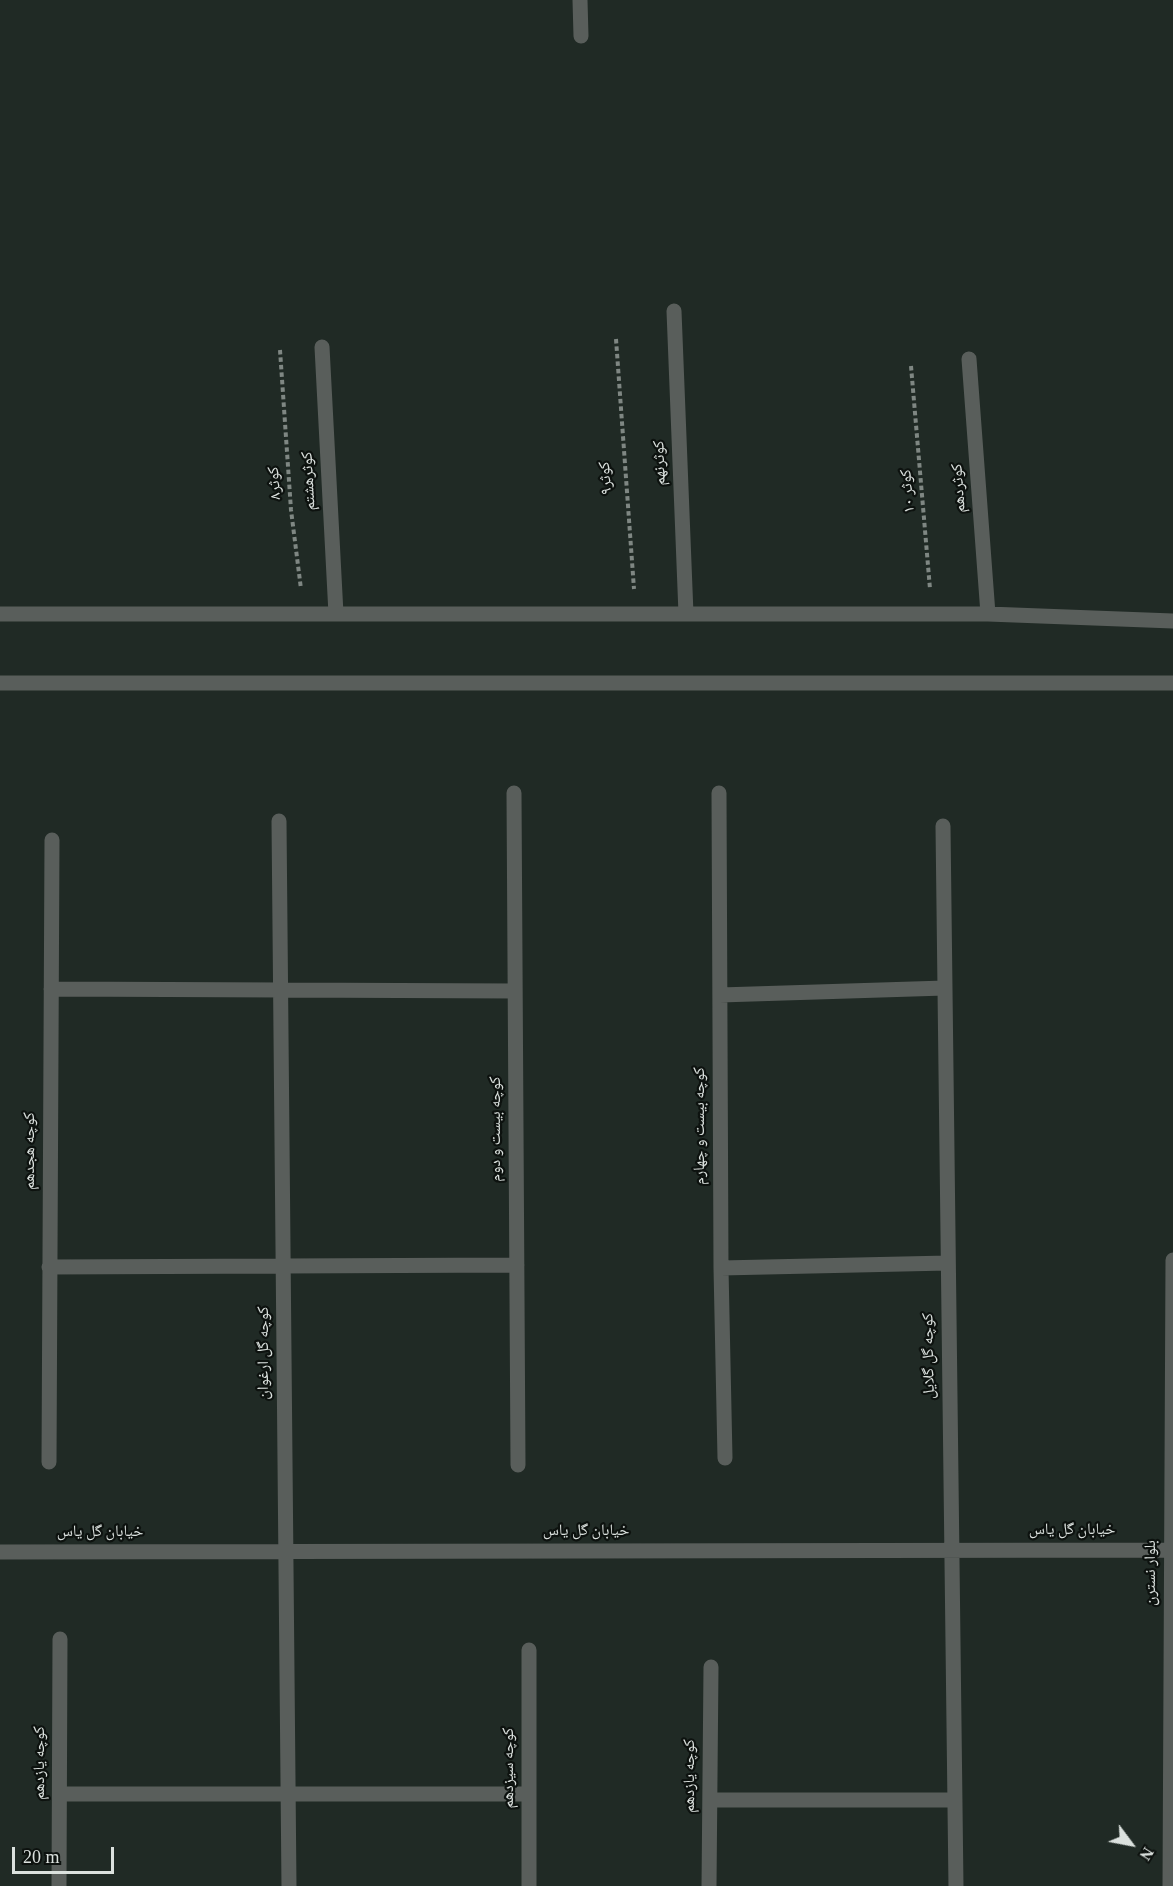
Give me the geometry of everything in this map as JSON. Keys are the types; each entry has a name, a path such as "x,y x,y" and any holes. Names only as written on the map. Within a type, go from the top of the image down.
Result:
{"street":[{"path":"580,0 581,36"},
{"name":"کوثرنهم","path":"674,311 686,614"},
{"name":"کوثرهشتم","path":"322,347 336,614"},
{"name":"کوثردهم","path":"969,358 988,614"},
{"path":"0,614 988,614 1173,621"},
{"path":"0,683 1173,683"},
{"name":"کوچه بیست و دوم","path":"514,793 518,1465"},
{"name":"کوچه بیست و چهارم","path":"719,793 721,1268 725,1458"},
{"name":"کوچه گل ارغوان","path":"279,821 289,1886"},
{"name":"کوچه گل گلایل","path":"943,826 956,1886"},
{"name":"کوچه هجدهم","path":"49,1462 51,840"},
{"path":"720,995 945,988"},
{"path":"51,989 515,991"},
{"name":"بلوار نسترن","path":"1170,1886 1173,1260"},
{"path":"721,1268 948,1263"},
{"path":"50,1267 517,1265"},
{"name":"خیابان گل یاس","path":"0,1552 1172,1550"},
{"name":"کوچه یازدهم","path":"59,1886 60,1639"},
{"name":"کوچه سیزدهم","path":"529,1650 529,1886"},
{"name":"کوچه یازدهم","path":"709,1886 711,1667"},
{"path":"60,1794 529,1794"},
{"path":"710,1800 955,1800"}],"path":[{"name":"کوثر۹","path":"616,339 636,614"},
{"name":"کوثر۸","path":"280,350 291,510 303,614"},
{"name":"کوثر ۱۰","path":"911,366 932,614"}]}
